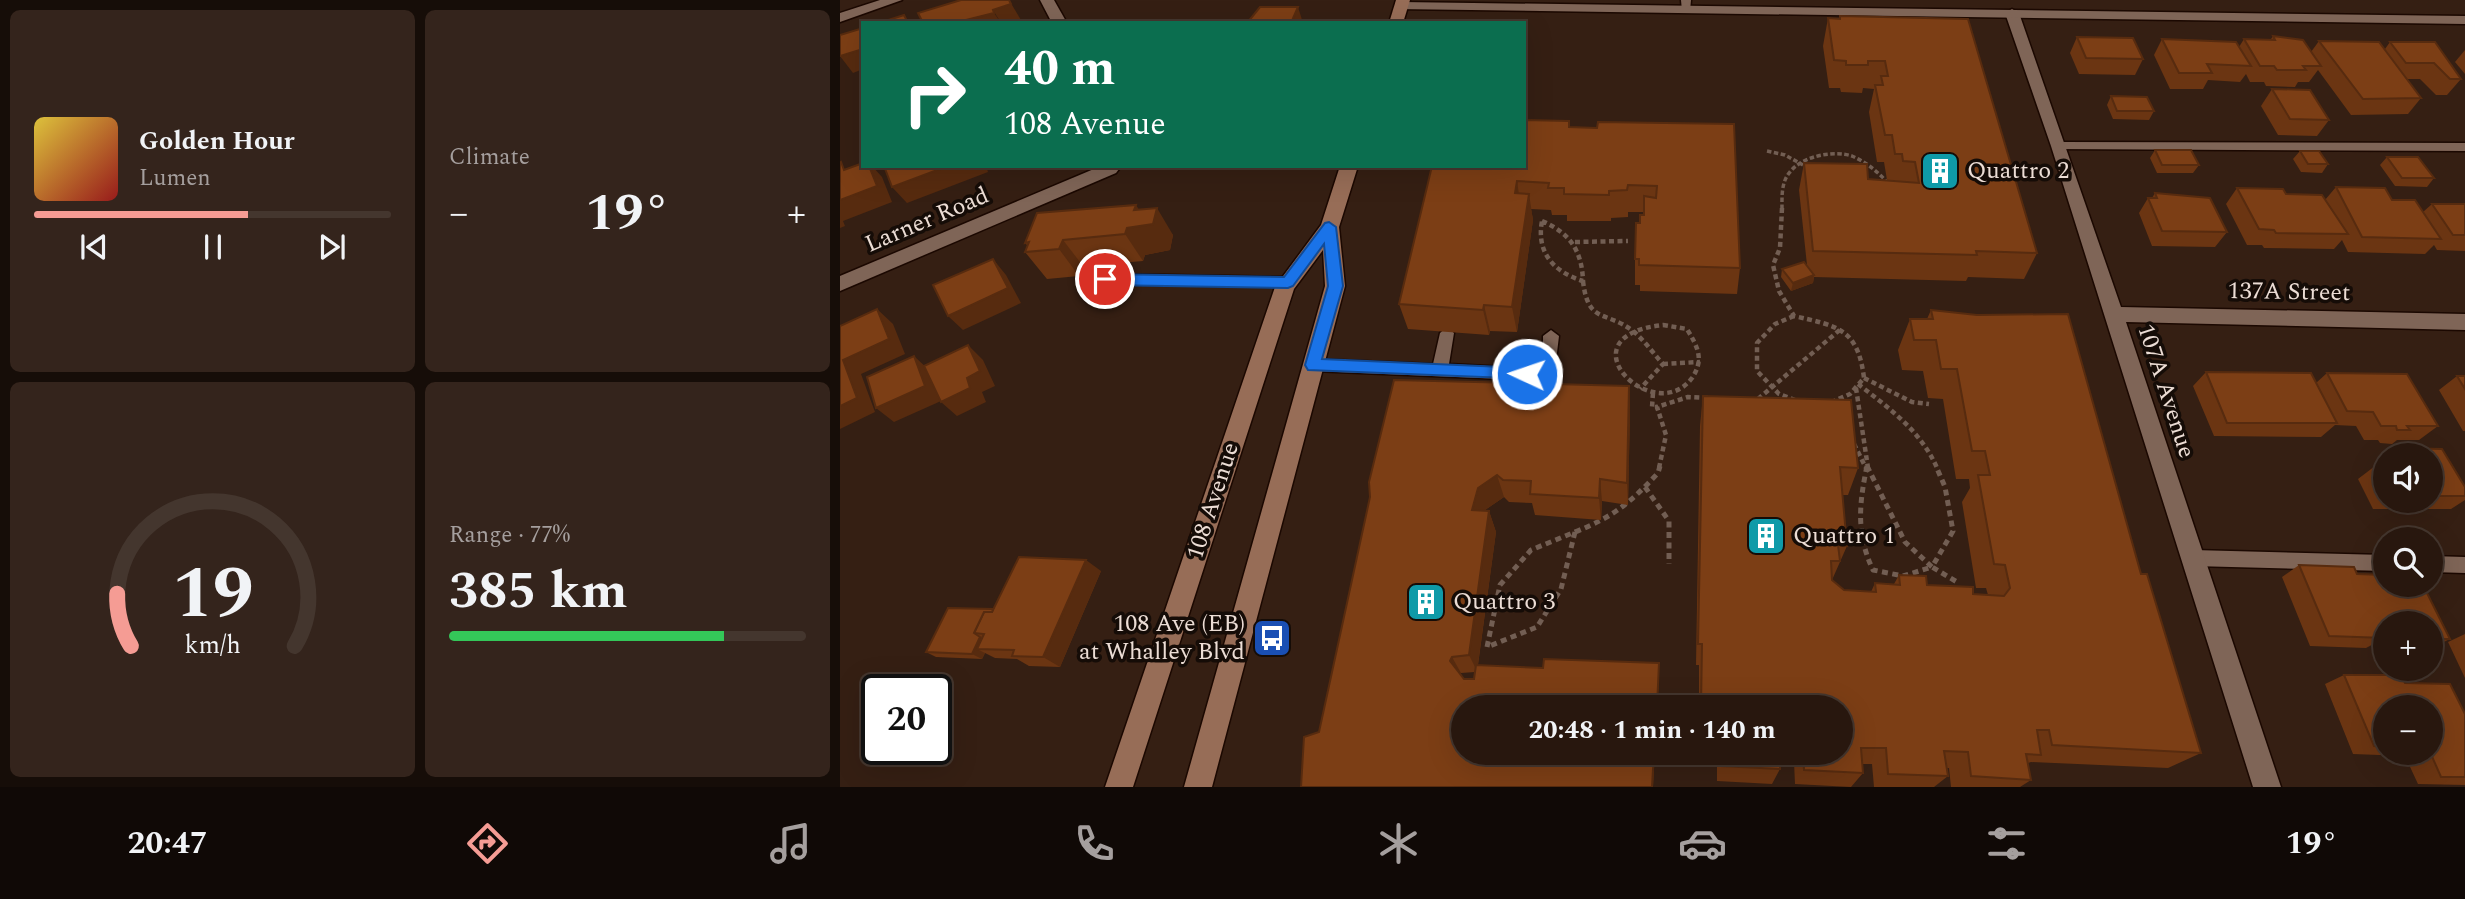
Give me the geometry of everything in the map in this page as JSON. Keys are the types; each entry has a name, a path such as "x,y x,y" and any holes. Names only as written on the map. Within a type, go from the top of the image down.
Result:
{"main road":[{"path":"1397,21 1402,3"},
{"name":"108 Avenue","path":"1119,787 1288,282 1329,227 1348,168"},
{"name":"108 Avenue","path":"1198,787 1335,286 1329,227"}],"street":[{"path":"840,18 895,0"},
{"path":"1047,0 1059,21"},
{"path":"1402,3 1686,5 2465,20"},
{"name":"107A Avenue","path":"2012,13 2059,146 2267,787"},
{"name":"Larner Road","path":"840,284 1110,169"},
{"name":"137A Street","path":"2113,314 2465,322"}],"lane":[{"path":"2059,146 2465,147"},
{"path":"1105,279 1288,282"},
{"path":"1440,370 1447,333"},
{"path":"1313,365 1527,374 1551,357 1551,336"},
{"path":"2193,558 2373,563"},
{"path":"2443,564 2465,565"}],"path":[{"path":"1767,151 1785,155 1809,169"},
{"path":"1794,316 1779,291 1773,265 1778,256 1784,229 1779,194 1787,175 1808,158 1839,152 1854,155 1896,192"},
{"path":"1877,181 1888,184"},
{"path":"1583,281 1569,278 1545,256 1539,242 1542,221 1558,226 1575,242 1584,267 1586,305 1591,312 1630,330 1663,364"},
{"path":"1575,242 1628,241"},
{"path":"1801,403 1779,394 1757,371 1757,344 1775,324 1794,316 1842,328 1857,342 1863,357 1864,378 1850,394 1830,403"},
{"path":"1670,324 1687,329 1700,350 1700,362 1696,376 1684,387 1668,393 1653,393 1640,388 1620,374 1615,360 1617,348 1630,330 1670,324"},
{"path":"1760,399 1771,385 1842,328"},
{"path":"1640,388 1663,364 1700,362"},
{"path":"1864,378 1912,402 1929,404"},
{"path":"1857,386 1902,419 1929,450 1945,487 1953,531 1933,567 1923,573 1893,579 1873,570 1860,545 1858,509 1867,465 1857,386"},
{"path":"1653,393 1652,407 1688,397 1712,398"},
{"path":"1748,399 1794,400"},
{"path":"1575,532 1561,589 1537,626 1487,647 1500,585 1531,550 1575,532 1606,520 1628,505 1658,473 1666,435 1657,407"},
{"path":"1848,435 1867,465 1905,542 1933,567 1957,582"},
{"path":"1645,487 1669,521 1669,564"}],"building":[{"path":"961,0 1009,0 1011,4 993,10 994,13 962,21 922,21 918,13"},
{"path":"1260,7 1298,7 1292,21 1249,21"},
{"path":"904,15 907,21 885,21"},
{"name":"Quattro 2","path":"1840,16 1968,19 2037,253 1976,251 1977,255 1813,251 1804,163 1867,164 1868,179 1919,183 1915,162 1903,161 1902,154 1895,154 1892,135 1885,135 1875,85 1883,85 1881,76 1888,76 1885,61 1868,61 1868,65 1846,65 1846,61 1834,60 1828,18 1840,19"},
{"path":"861,29 861,50 840,56 840,35"},
{"path":"2273,36 2303,40 2321,66 2303,66 2306,70 2277,70 2274,66 2260,66 2244,39 2275,40"},
{"path":"2077,37 2133,38 2143,59 2086,58"},
{"path":"2162,39 2236,42 2251,66 2207,64 2212,73 2179,73"},
{"path":"2319,41 2379,42 2421,98 2363,99"},
{"path":"2390,42 2435,42 2461,79 2450,79 2434,63 2406,63"},
{"path":"2272,89 2310,90 2329,120 2290,119"},
{"path":"2111,96 2147,97 2154,111 2117,111"},
{"path":"1526,120 1569,121 1569,127 1597,128 1598,122 1734,124 1740,268 1639,265 1639,259 1635,259 1636,223 1640,223 1640,215 1644,215 1644,196 1656,198 1657,186 1628,185 1627,190 1609,191 1609,195 1564,194 1564,188 1548,188 1549,183 1517,181 1515,193 1529,194 1512,307 1484,305 1483,310 1399,304 1432,168 1526,168"},
{"path":"2155,150 2191,150 2199,165 2162,165"},
{"path":"2300,151 2319,151 2328,164 2308,164"},
{"path":"2387,157 2418,157 2434,178 2402,178"},
{"path":"840,163 844,170 861,164 861,168 870,168 877,186 840,200"},
{"path":"885,168 943,168 892,187"},
{"path":"2336,187 2385,188 2392,200 2415,200 2441,239 2362,237"},
{"path":"2237,188 2283,189 2286,194 2322,195 2348,234 2276,233 2274,230 2259,229"},
{"path":"2155,193 2210,198 2227,232 2162,231 2148,198 2157,198"},
{"path":"2432,204 2465,204 2465,235 2453,235"},
{"path":"1136,205 1134,210 1157,208 1153,224 1127,228 1125,234 1063,240 1059,249 1025,252 1029,242 1025,243 1037,213"},
{"path":"993,259 1008,288 948,316 933,285"},
{"path":"1804,262 1814,275 1793,283 1782,269"},
{"path":"877,309 889,339 843,360 857,398 840,406 840,326"},
{"name":"Quattro 1","path":"1931,310 1977,315 2068,314 2141,574 2147,574 2201,753 2052,745 2049,730 2037,730 2041,755 2026,754 2031,780 1971,776 1968,752 1944,751 1948,776 1888,774 1886,748 1861,748 1863,773 1804,770 1804,765 1853,765 1853,695 1701,695 1702,644 1698,644 1703,396 1851,400 1858,468 1840,467 1847,546 1838,545 1840,561 1831,561 1832,580 1844,590 1876,592 1875,583 1900,585 1899,575 1926,576 1927,585 1973,587 1973,594 2004,596 2010,588 2005,565 1994,564 1978,475 1990,475 1985,451 1972,451 1957,369 1941,369 1936,340 1914,340 1910,319 1933,319"},
{"path":"968,345 980,371 967,378 970,388 941,402 924,366"},
{"path":"914,356 925,386 876,408 867,377"},
{"path":"2206,372 2311,373 2337,423 2227,423"},
{"path":"2327,373 2407,374 2438,426 2407,426 2410,430 2397,430 2396,426 2381,426 2373,412 2347,411"},
{"path":"2457,376 2465,376 2465,389"},
{"name":"Quattro 3","path":"1394,380 1629,386 1627,483 1600,479 1599,498 1530,494 1531,481 1503,480 1497,475 1478,488 1472,510 1489,511 1469,655 1452,657 1450,661 1464,679 1474,679 1476,665 1543,668 1544,659 1659,663 1658,695 1451,695 1451,765 1653,765 1652,787 1301,787 1304,737 1319,732 1370,497 1369,482"},
{"path":"2443,451 2465,487 2465,496 2443,496"},
{"path":"1019,557 1086,560 1043,657 1012,656 1014,650 977,649 984,634 974,633 984,612 992,612"},
{"path":"2299,565 2354,567 2357,574 2373,575 2373,597 2429,597 2436,611 2373,611 2373,638 2329,636"},
{"path":"948,608 993,609 992,612 984,612 974,633 980,637 972,654 926,652"},
{"path":"2443,625 2450,639 2443,639"},
{"path":"2344,675 2373,675 2373,681 2450,684 2465,714 2465,777 2441,777 2436,765 2443,765 2443,695 2373,695 2373,744"},
{"path":"1780,765 1780,769 1721,766"}],"place":[{"name":"Quattro 2","path":"1940,171"},
{"name":"Quattro 1","path":"1766,536"},
{"name":"Quattro 3","path":"1426,602"},
{"name":"108 Ave (EB) at Whalley Blvd","path":"1272,638"}],"route":[{"path":"1105,279 1288,282 1329,227 1335,286 1313,365 1527,374"}]}
